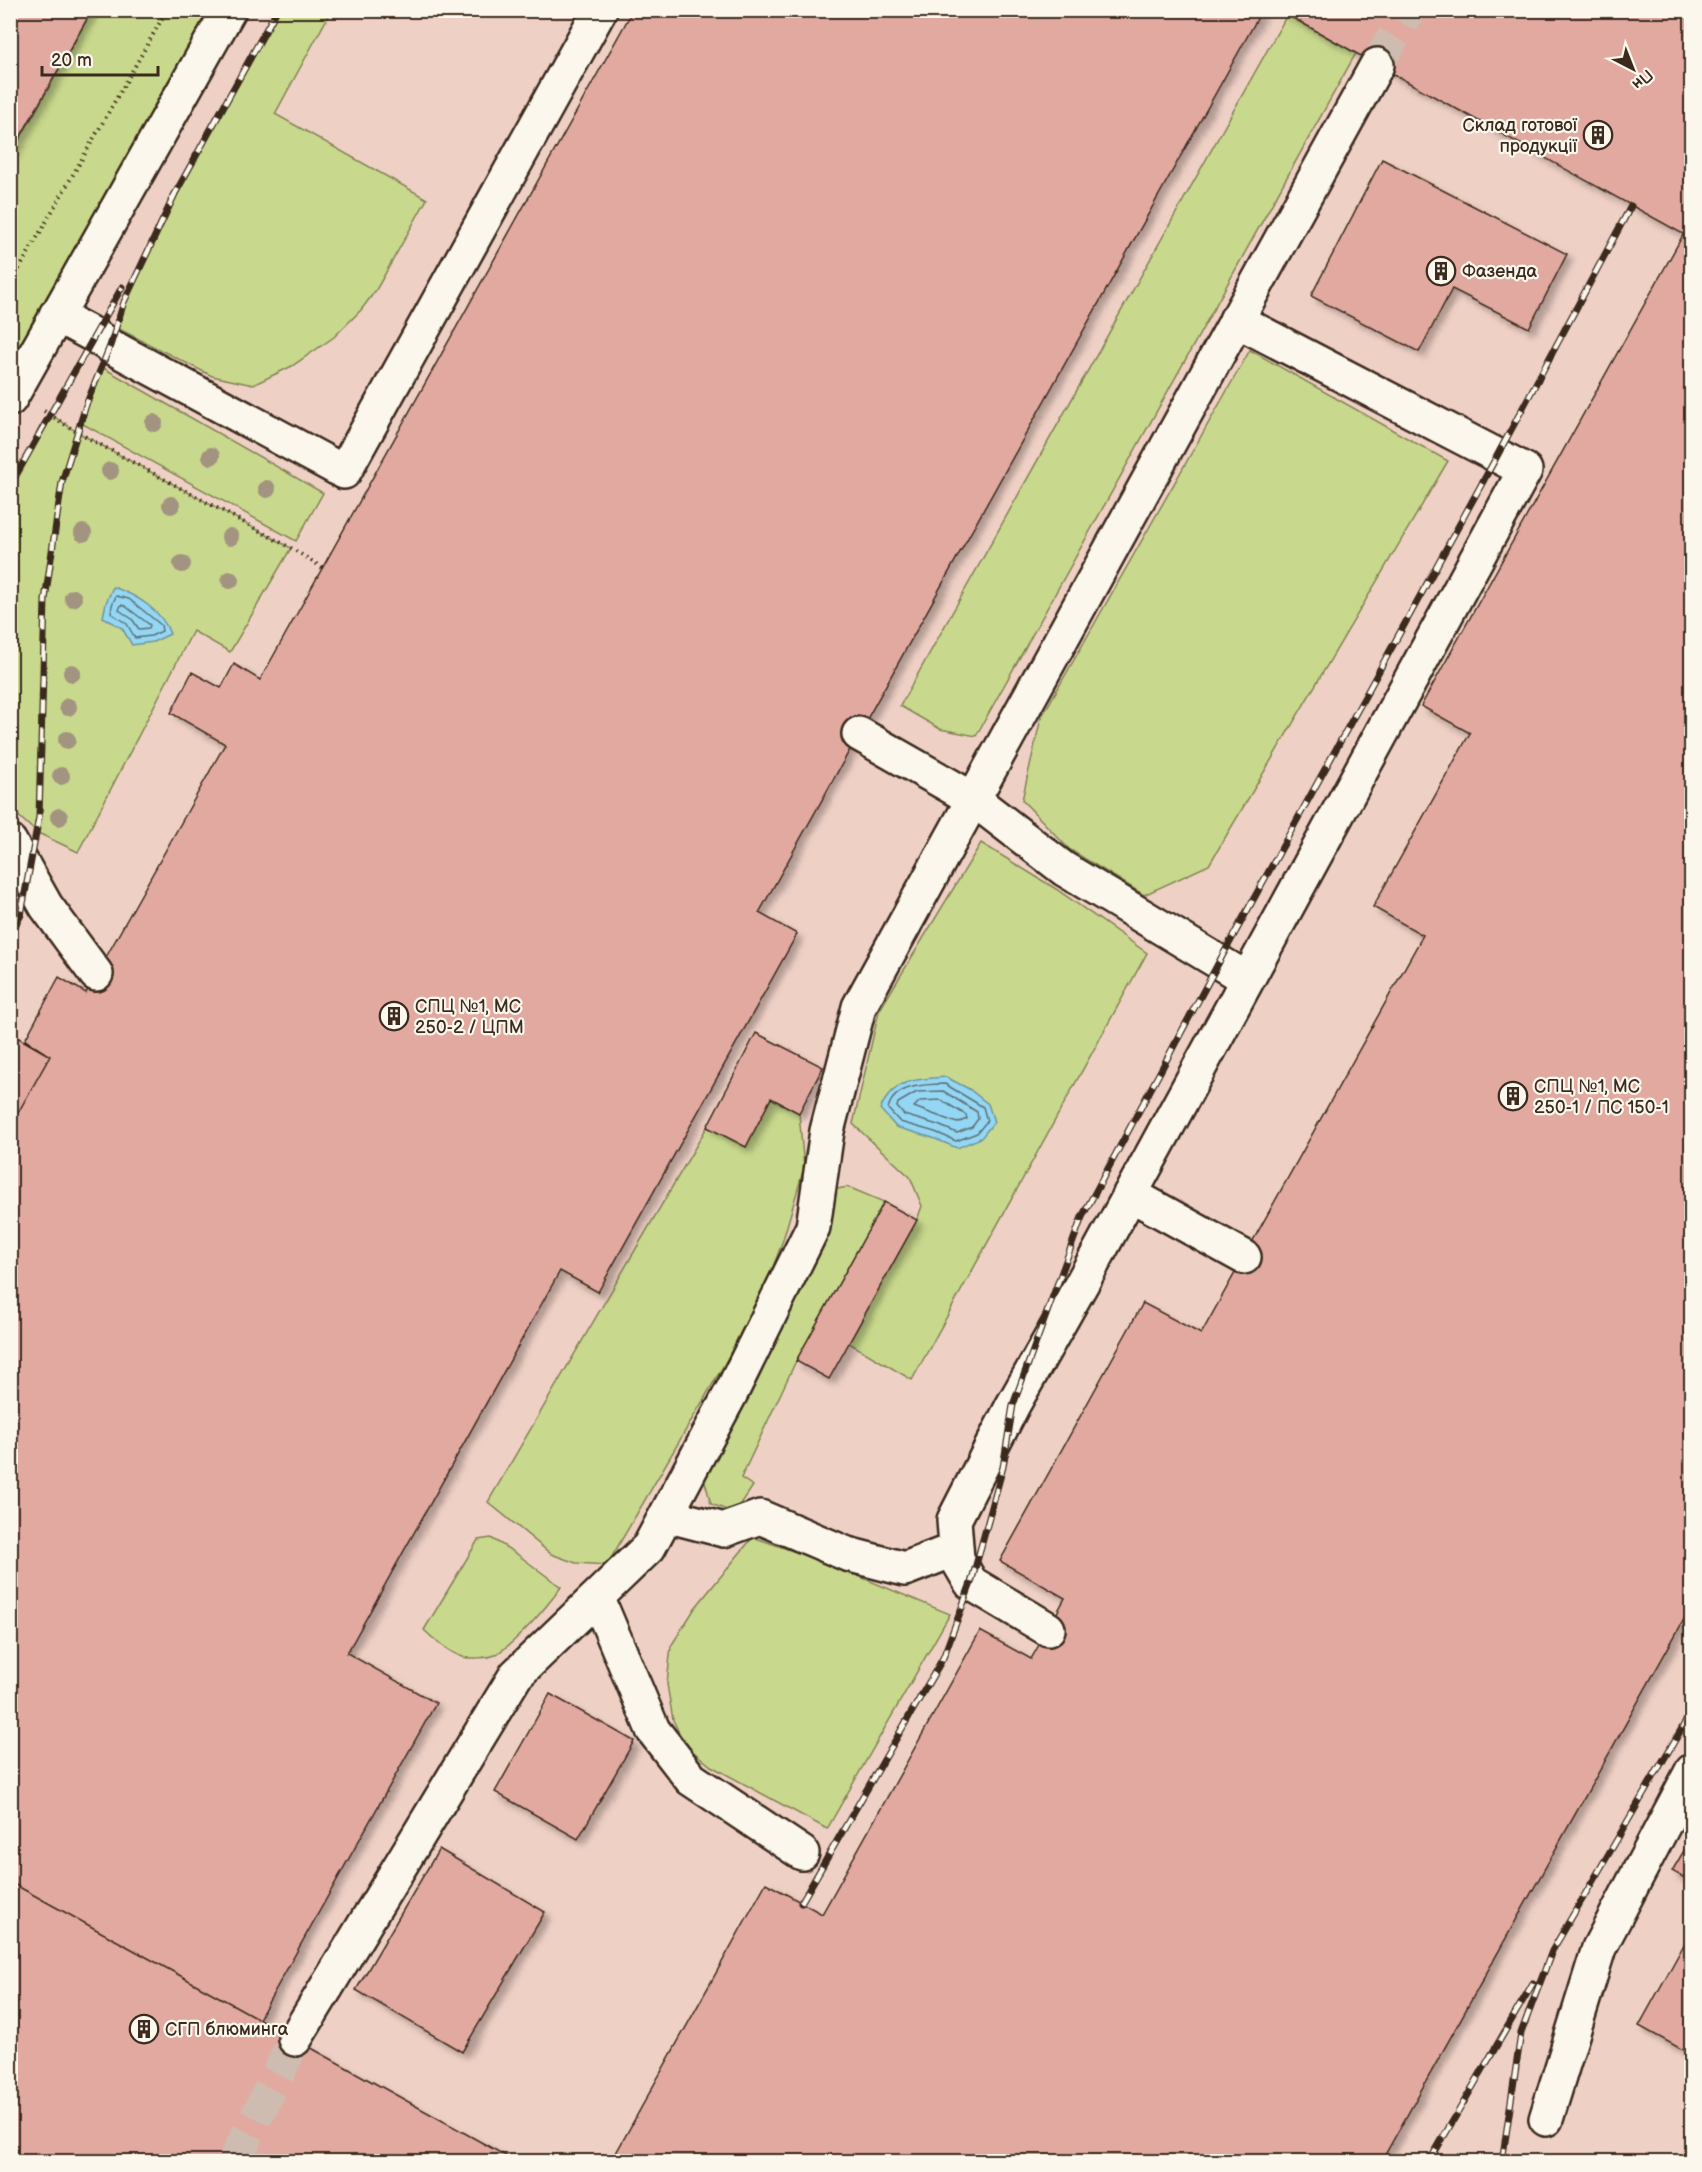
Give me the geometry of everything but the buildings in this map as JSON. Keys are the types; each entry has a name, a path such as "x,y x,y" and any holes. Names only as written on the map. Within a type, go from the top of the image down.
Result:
{"lane":[{"path":"12,396 229,10"},
{"path":"56,315 344,472 600,10"},
{"path":"295,2039 516,1675 649,1547 732,1391 813,1227 827,1131 859,1007 1377,65"},
{"path":"1048,1629 971,1583 957,1559 954,1520 1013,1405 1131,1194 1525,470 1236,320"},
{"path":"859,734 973,799 1064,869 1247,979"},
{"path":"10,842 46,906 96,974"},
{"path":"1131,1194 1244,1257"},
{"path":"666,1515 724,1530 760,1517 847,1554 905,1569 956,1550"},
{"path":"597,1596 653,1730 691,1779 802,1853"},
{"path":"1546,2119 1599,1948 1692,1771"}],"path":[{"path":"10,285 167,10"},
{"path":"12,396 291,548 323,568"}],"shaded area":[{"path":"11,11 1691,11 1691,2161 11,2161"}],"green space":[{"path":"92,11 230,11 11,398 11,155"},
{"path":"277,11 331,11 275,114 427,199 376,290 361,310 334,337 292,366 253,385 212,376 115,327 170,205"},
{"path":"1287,15 1356,53 976,736 940,729 900,706"},
{"path":"1250,350 1448,461 1209,865 1144,895 1069,849 1022,800 1041,718"},
{"path":"100,366 323,493 296,541 81,423"},
{"path":"50,414 77,432 291,548 230,652 193,631 78,852 36,832 11,809 11,486"},
{"path":"981,843 1056,889 1147,953 912,1380 849,1343 917,1220 922,1206 910,1177 853,1124 879,1011"},
{"path":"771,1098 799,1113 804,1168 783,1240 760,1303 607,1565 576,1563 551,1554 488,1502 707,1127 746,1147"},
{"path":"848,1187 884,1202 796,1361 741,1478 753,1486 735,1513 711,1504 702,1471 828,1200 837,1189"},
{"path":"753,1537 824,1562 950,1614 827,1829 711,1766 685,1745 673,1720 667,1684 671,1646 695,1608"},
{"path":"491,1538 517,1554 561,1587 531,1624 504,1649 488,1657 463,1657 447,1649 424,1630 478,1540"}],"water":[{"path":"113,587 147,604 161,618 170,634 153,642 132,645 122,628 103,617"},
{"path":"946,1077 969,1089 988,1104 994,1122 981,1138 957,1148 896,1127 880,1109 892,1091 907,1082"}],"tunnel":[{"path":"1377,65 1409,10"},
{"path":"234,2162 295,2039"}],"railway":[{"path":"171,201 277,10"},
{"path":"10,936 21,915 39,817 45,600 62,482 86,405 110,346 124,302 175,194"},
{"path":"801,1903 943,1658 971,1583 1003,1467 1013,1405 1082,1217 1631,206"},
{"path":"10,486 122,287"},
{"path":"1502,2162 1521,2033 1552,1951 1692,1711"},
{"path":"1429,2162 1533,1983"}],"place":[{"name":"Склад готової продукції","path":"1598,135"},
{"name":"Фазенда","path":"1441,271"},
{"name":"СПЦ №1, МС 250-2 / ЦПМ","path":"394,1016"},
{"name":"СПЦ №1, МС 250-1 / ПС 150-1","path":"1513,1096"},
{"name":"СГП блюминга","path":"144,2029"}]}
